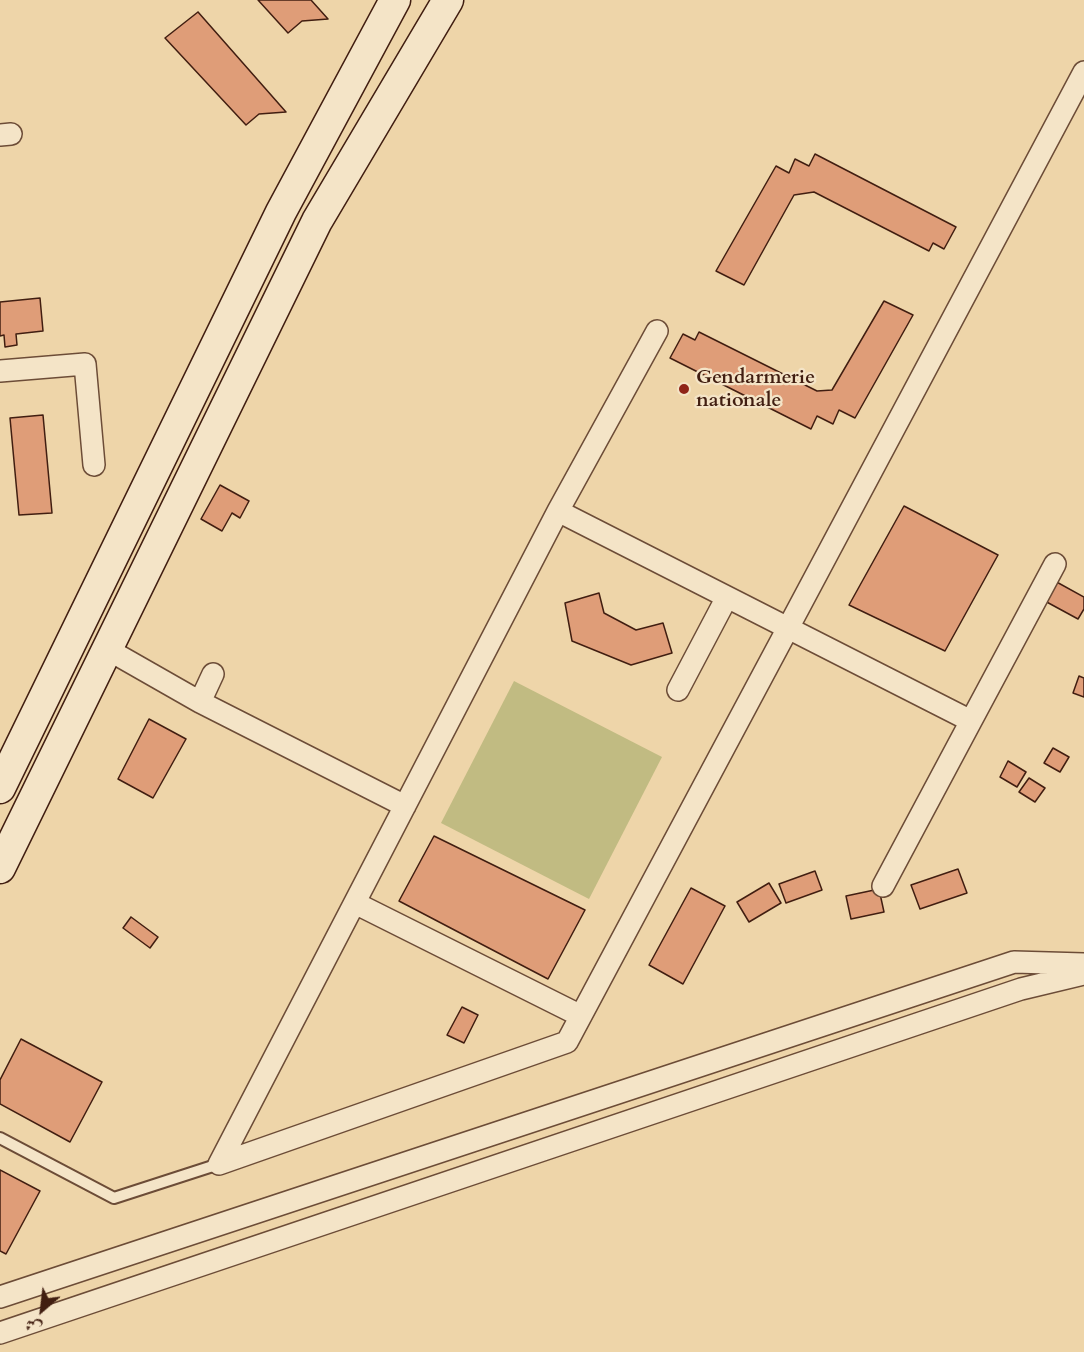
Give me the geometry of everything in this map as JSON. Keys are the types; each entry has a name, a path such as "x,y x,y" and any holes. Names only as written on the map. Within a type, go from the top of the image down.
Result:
{"main road":[{"path":"0,788 281,212 394,0"},
{"path":"0,868 317,221 448,0"}],"street":[{"path":"219,1164 567,1042 1084,72"},
{"path":"219,1164 558,512 657,331"},
{"path":"0,371 85,364 94,465"},
{"path":"558,512 971,721"},
{"path":"883,886 1055,564"},
{"path":"678,690 727,597"},
{"path":"107,649 200,702 405,806"},
{"path":"200,702 213,674"},
{"path":"355,903 581,1016"},
{"path":"0,1297 1014,962 1084,964"},
{"path":"0,1333 1021,989 1084,974"}],"lane":[{"path":"0,1138 114,1198 219,1164"}],"shaded area":[{"path":"514,681 662,757 589,899 441,823"}],"building":[{"path":"258,0 311,0 328,19 302,21 288,33"},
{"path":"198,12 286,112 259,114 246,125 165,38"},
{"path":"815,154 956,227 944,249 933,243 929,251 814,192 794,195 744,285 716,271 776,166 789,173 795,159 809,166"},
{"path":"40,298 43,331 16,334 17,345 5,347 4,335 0,336 0,302"},
{"path":"884,301 913,315 855,418 839,410 833,424 817,416 811,429 670,358 683,334 695,340 699,332 817,391 832,390"},
{"path":"43,415 52,513 19,515 10,418"},
{"path":"220,485 249,501 240,518 232,513 222,531 201,519"},
{"path":"904,506 998,555 945,651 849,605"},
{"path":"1053,580 1084,597 1084,609 1078,619 1043,600"},
{"path":"599,593 604,613 636,630 663,623 672,653 631,665 572,641 565,603"},
{"path":"1079,676 1084,678 1084,697 1073,693"},
{"path":"149,719 186,739 153,798 118,779"},
{"path":"1053,748 1069,757 1060,772 1044,763"},
{"path":"1008,761 1026,772 1017,787 1000,777"},
{"path":"1029,778 1045,788 1035,802 1019,792"},
{"path":"434,836 585,910 548,979 399,901"},
{"path":"958,869 967,893 920,909 911,885"},
{"path":"815,871 822,890 786,903 779,884"},
{"path":"769,883 781,903 749,922 737,902"},
{"path":"691,888 725,906 683,984 649,965"},
{"path":"879,889 884,912 851,919 846,896"},
{"path":"131,917 158,937 150,948 123,928"},
{"path":"462,1007 478,1015 464,1043 447,1035"},
{"path":"21,1039 102,1082 70,1142 0,1104 0,1080"},
{"path":"0,1170 40,1191 6,1254 0,1251"}],"place":[{"name":"Gendarmerie nationale","path":"684,389"}]}
